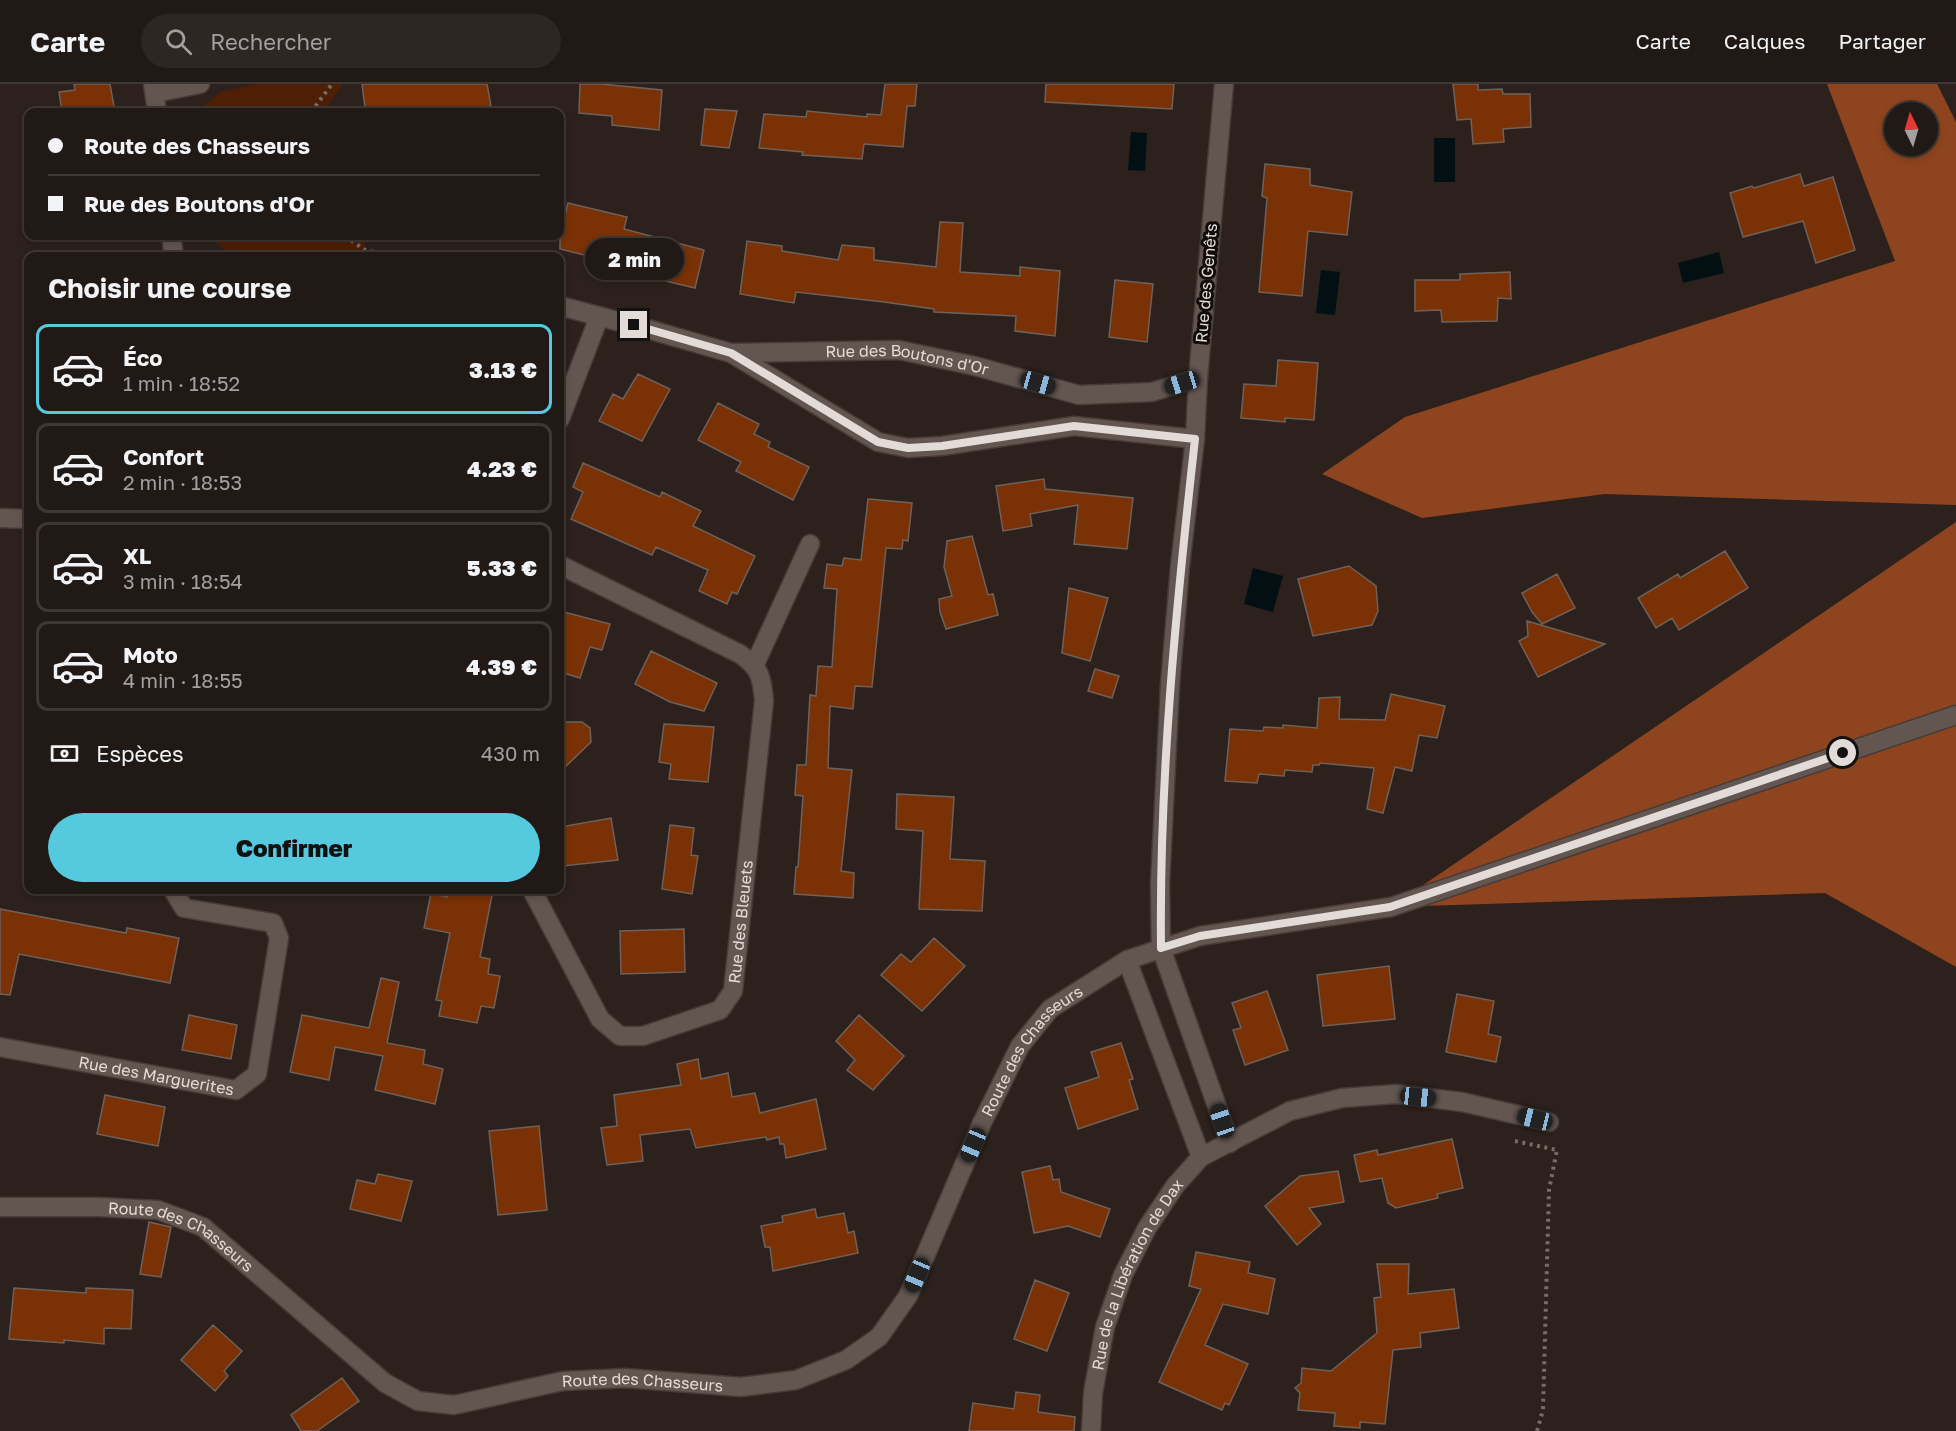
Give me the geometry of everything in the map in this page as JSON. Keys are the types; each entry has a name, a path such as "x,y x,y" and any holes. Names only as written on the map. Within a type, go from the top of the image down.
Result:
{"street":[{"path":"156,108 154,89 200,84"},
{"name":"Rue des Genêts","path":"1161,948 1160,885 1170,685 1180,566 1195,439 1198,378 1224,84"},
{"name":"Rue des Boutons d'Or","path":"564,307 731,353 878,442 908,448 942,446 1074,426 1195,439"},
{"path":"564,409 599,317"},
{"name":"Rue des Boutons d'Or","path":"731,353 899,350 975,366 1079,395 1152,392 1198,378"},
{"path":"1074,426 1079,395"},
{"path":"0,518 24,519"},
{"path":"564,567 740,654 755,664 810,544"},
{"name":"Rue des Bleuets","path":"534,894 600,1019 620,1036 644,1036 720,1010 733,991 764,701 762,682 755,664"},
{"name":"Route des Chasseurs","path":"0,1207 99,1207 158,1210 203,1227 385,1383 418,1401 454,1405 563,1381 625,1378 741,1387 796,1380 846,1360 879,1336 908,1296 982,1123 1020,1046 1050,1009 1127,960 1200,936 1390,907 1956,715"},
{"name":"Rue des Marguerites","path":"0,1047 236,1090 257,1074 279,938 273,923 184,908 175,894"},
{"path":"1161,948 1230,1143"},
{"path":"1127,960 1201,1157"},
{"name":"Rue de la Libération de Dax","path":"1091,1431 1093,1393 1105,1327 1123,1275 1147,1228 1175,1186 1201,1157 1290,1111 1342,1098 1396,1094 1462,1101 1549,1122"}],"path":[{"path":"314,108 332,84"},
{"path":"351,240 365,250 373,252"},
{"path":"1515,1141 1557,1150 1550,1190 1543,1410 1537,1431"}],"shaded area":[{"path":"255,84 343,84 327,106 328,108 202,108 220,92"},
{"path":"1827,84 1937,84 1956,122 1956,505 1605,494 1422,518 1322,474 1405,417 1895,261"},
{"path":"1131,132 1147,133 1145,171 1128,170"},
{"path":"1434,138 1455,138 1455,182 1434,182"},
{"path":"212,240 365,240 365,250 345,252 233,252"},
{"path":"1719,252 1724,273 1683,283 1678,263"},
{"path":"1321,270 1340,272 1335,315 1316,313"},
{"path":"1956,522 1956,967 1825,893 1391,907"},
{"path":"1253,568 1283,576 1273,612 1244,604"}],"building":[{"path":"74,84 110,84 114,108 61,108 59,92 75,90"},
{"path":"362,84 487,84 491,106 478,108 365,108"},
{"path":"580,84 662,90 659,130 612,125 612,116 579,113"},
{"path":"885,84 917,84 915,106 907,106 903,147 864,144 862,159 802,155 803,152 759,148 764,114 806,117 807,111 867,117 867,114 881,115"},
{"path":"1046,84 1174,84 1172,109 1045,102"},
{"path":"1453,84 1478,84 1478,90 1502,89 1503,94 1530,94 1531,127 1503,129 1504,142 1473,144 1471,119 1457,120"},
{"path":"705,109 737,111 729,148 701,145"},
{"path":"1265,164 1310,169 1310,185 1352,192 1347,235 1308,231 1302,296 1259,292 1267,198 1262,196"},
{"path":"1800,174 1804,186 1833,177 1855,250 1816,263 1803,221 1743,237 1730,193"},
{"path":"568,203 627,217 624,229 704,250 695,288 632,273 633,267 560,249 560,240 564,240 564,219"},
{"path":"940,222 963,223 960,272 1020,276 1020,267 1060,271 1055,336 1015,331 1016,316 934,312 934,309 796,292 794,303 740,294 747,241 782,246 782,251 838,260 842,245 874,248 874,260 936,267"},
{"path":"1510,272 1511,299 1498,298 1497,321 1442,322 1441,310 1415,311 1415,280 1460,280 1460,274"},
{"path":"1115,280 1153,284 1147,342 1109,337"},
{"path":"1278,360 1318,363 1314,420 1285,418 1285,422 1241,418 1244,384 1276,386"},
{"path":"638,374 670,389 642,441 599,421 613,394 623,399"},
{"path":"718,403 759,424 754,434 770,442 768,447 809,467 793,500 736,471 741,462 698,440"},
{"path":"583,463 660,497 662,492 701,511 693,526 755,556 737,594 732,592 727,604 699,591 708,570 656,547 652,555 571,519 583,492 573,487"},
{"path":"1044,479 1045,489 1133,498 1127,549 1074,544 1078,505 1030,514 1032,526 1003,531 996,486"},
{"path":"868,499 912,503 908,541 903,540 902,549 886,548 872,687 855,686 853,709 830,706 828,768 852,770 841,871 854,873 853,898 794,894 803,796 795,795 797,765 806,765 810,695 816,696 818,666 832,667 837,589 824,588 827,564 842,566 844,558 861,560"},
{"path":"972,536 988,595 993,594 998,615 946,629 940,612 939,599 952,596 944,567 947,541"},
{"path":"1725,551 1748,588 1679,630 1672,618 1656,628 1638,598 1678,574 1680,578"},
{"path":"1349,566 1376,586 1378,611 1372,625 1313,636 1298,579"},
{"path":"1557,574 1575,608 1542,624 1532,612 1522,593"},
{"path":"1069,588 1108,598 1090,661 1062,653"},
{"path":"564,612 610,624 602,650 590,647 580,678 564,673"},
{"path":"1527,621 1605,644 1538,677 1519,641 1528,636"},
{"path":"651,651 717,683 704,711 670,702 635,684"},
{"path":"1095,669 1119,676 1112,698 1088,691"},
{"path":"1391,694 1445,706 1437,738 1419,735 1412,771 1395,767 1383,813 1367,809 1374,768 1320,763 1313,765 1312,772 1285,770 1284,776 1259,774 1257,783 1225,781 1230,729 1263,731 1264,727 1283,728 1283,725 1317,728 1319,698 1340,697 1339,719 1385,720"},
{"path":"564,722 582,722 590,728 591,742 564,768"},
{"path":"664,724 714,727 708,782 669,779 671,764 659,762"},
{"path":"897,794 954,797 950,859 985,861 982,911 919,909 923,831 896,829"},
{"path":"611,818 618,860 564,866 564,826"},
{"path":"670,825 694,828 691,855 698,856 692,894 662,889"},
{"path":"431,894 447,897 447,894 492,894 480,957 490,959 488,974 500,976 494,1008 481,1006 477,1023 439,1016 442,1001 436,1000 450,933 424,928"},
{"path":"0,909 126,933 127,928 179,938 170,983 19,954 10,995 0,994"},
{"path":"684,929 685,972 621,974 620,931"},
{"path":"934,938 965,966 922,1011 881,975 901,954 911,962"},
{"path":"1389,966 1395,1019 1323,1026 1317,975"},
{"path":"381,978 399,982 387,1043 425,1050 423,1064 443,1069 435,1104 375,1090 383,1056 335,1047 329,1080 290,1072 302,1015 369,1028"},
{"path":"1267,991 1288,1050 1245,1065 1233,1030 1241,1028 1232,1003"},
{"path":"1457,994 1494,1001 1488,1034 1501,1037 1496,1062 1446,1052"},
{"path":"189,1015 237,1025 231,1059 182,1050"},
{"path":"859,1015 904,1056 873,1090 847,1070 855,1060 836,1041"},
{"path":"1121,1043 1133,1079 1129,1080 1138,1109 1078,1129 1065,1088 1099,1077 1091,1052"},
{"path":"698,1059 701,1079 728,1073 732,1097 755,1093 760,1113 816,1099 826,1149 786,1158 784,1144 780,1144 779,1137 696,1148 690,1129 640,1135 643,1161 607,1165 601,1128 617,1126 614,1095 681,1085 677,1064"},
{"path":"105,1095 165,1107 158,1146 97,1134"},
{"path":"539,1126 547,1210 498,1215 489,1131"},
{"path":"1452,1139 1463,1188 1437,1194 1438,1198 1396,1208 1388,1203 1382,1178 1360,1182 1354,1155 1377,1150 1378,1155"},
{"path":"1050,1166 1053,1180 1059,1179 1061,1192 1110,1209 1100,1237 1068,1226 1034,1233 1022,1172"},
{"path":"1338,1171 1344,1202 1309,1208 1321,1224 1297,1245 1265,1206 1300,1176"},
{"path":"378,1174 412,1181 401,1221 350,1209 357,1180 375,1184"},
{"path":"815,1209 817,1218 844,1213 848,1233 854,1231 858,1253 773,1271 770,1247 765,1247 761,1226 783,1222 782,1216"},
{"path":"149,1222 171,1227 161,1277 140,1274"},
{"path":"1196,1252 1250,1262 1248,1273 1275,1279 1268,1314 1223,1304 1205,1345 1248,1364 1229,1405 1225,1403 1222,1410 1159,1382 1201,1289 1189,1286"},
{"path":"1377,1264 1409,1264 1408,1294 1454,1289 1459,1328 1420,1333 1421,1347 1393,1350 1385,1424 1360,1422 1360,1428 1334,1426 1335,1413 1298,1410 1300,1393 1295,1388 1301,1383 1302,1368 1331,1371 1377,1333 1374,1298 1381,1297"},
{"path":"1035,1280 1069,1293 1047,1351 1014,1339"},
{"path":"14,1288 86,1293 86,1288 133,1290 131,1329 104,1328 104,1344 64,1340 64,1343 9,1339"},
{"path":"213,1325 242,1351 224,1371 228,1376 215,1391 181,1360"},
{"path":"342,1378 359,1401 317,1431 301,1431 291,1415"},
{"path":"1016,1392 1040,1395 1038,1412 1075,1417 1074,1431 969,1431 973,1403 1014,1409"}],"route":[{"path":"634,325 731,353 878,442 908,448 942,446 1074,426 1195,439 1180,566 1170,685 1160,885 1161,948 1200,936 1390,907 1843,753"}]}
